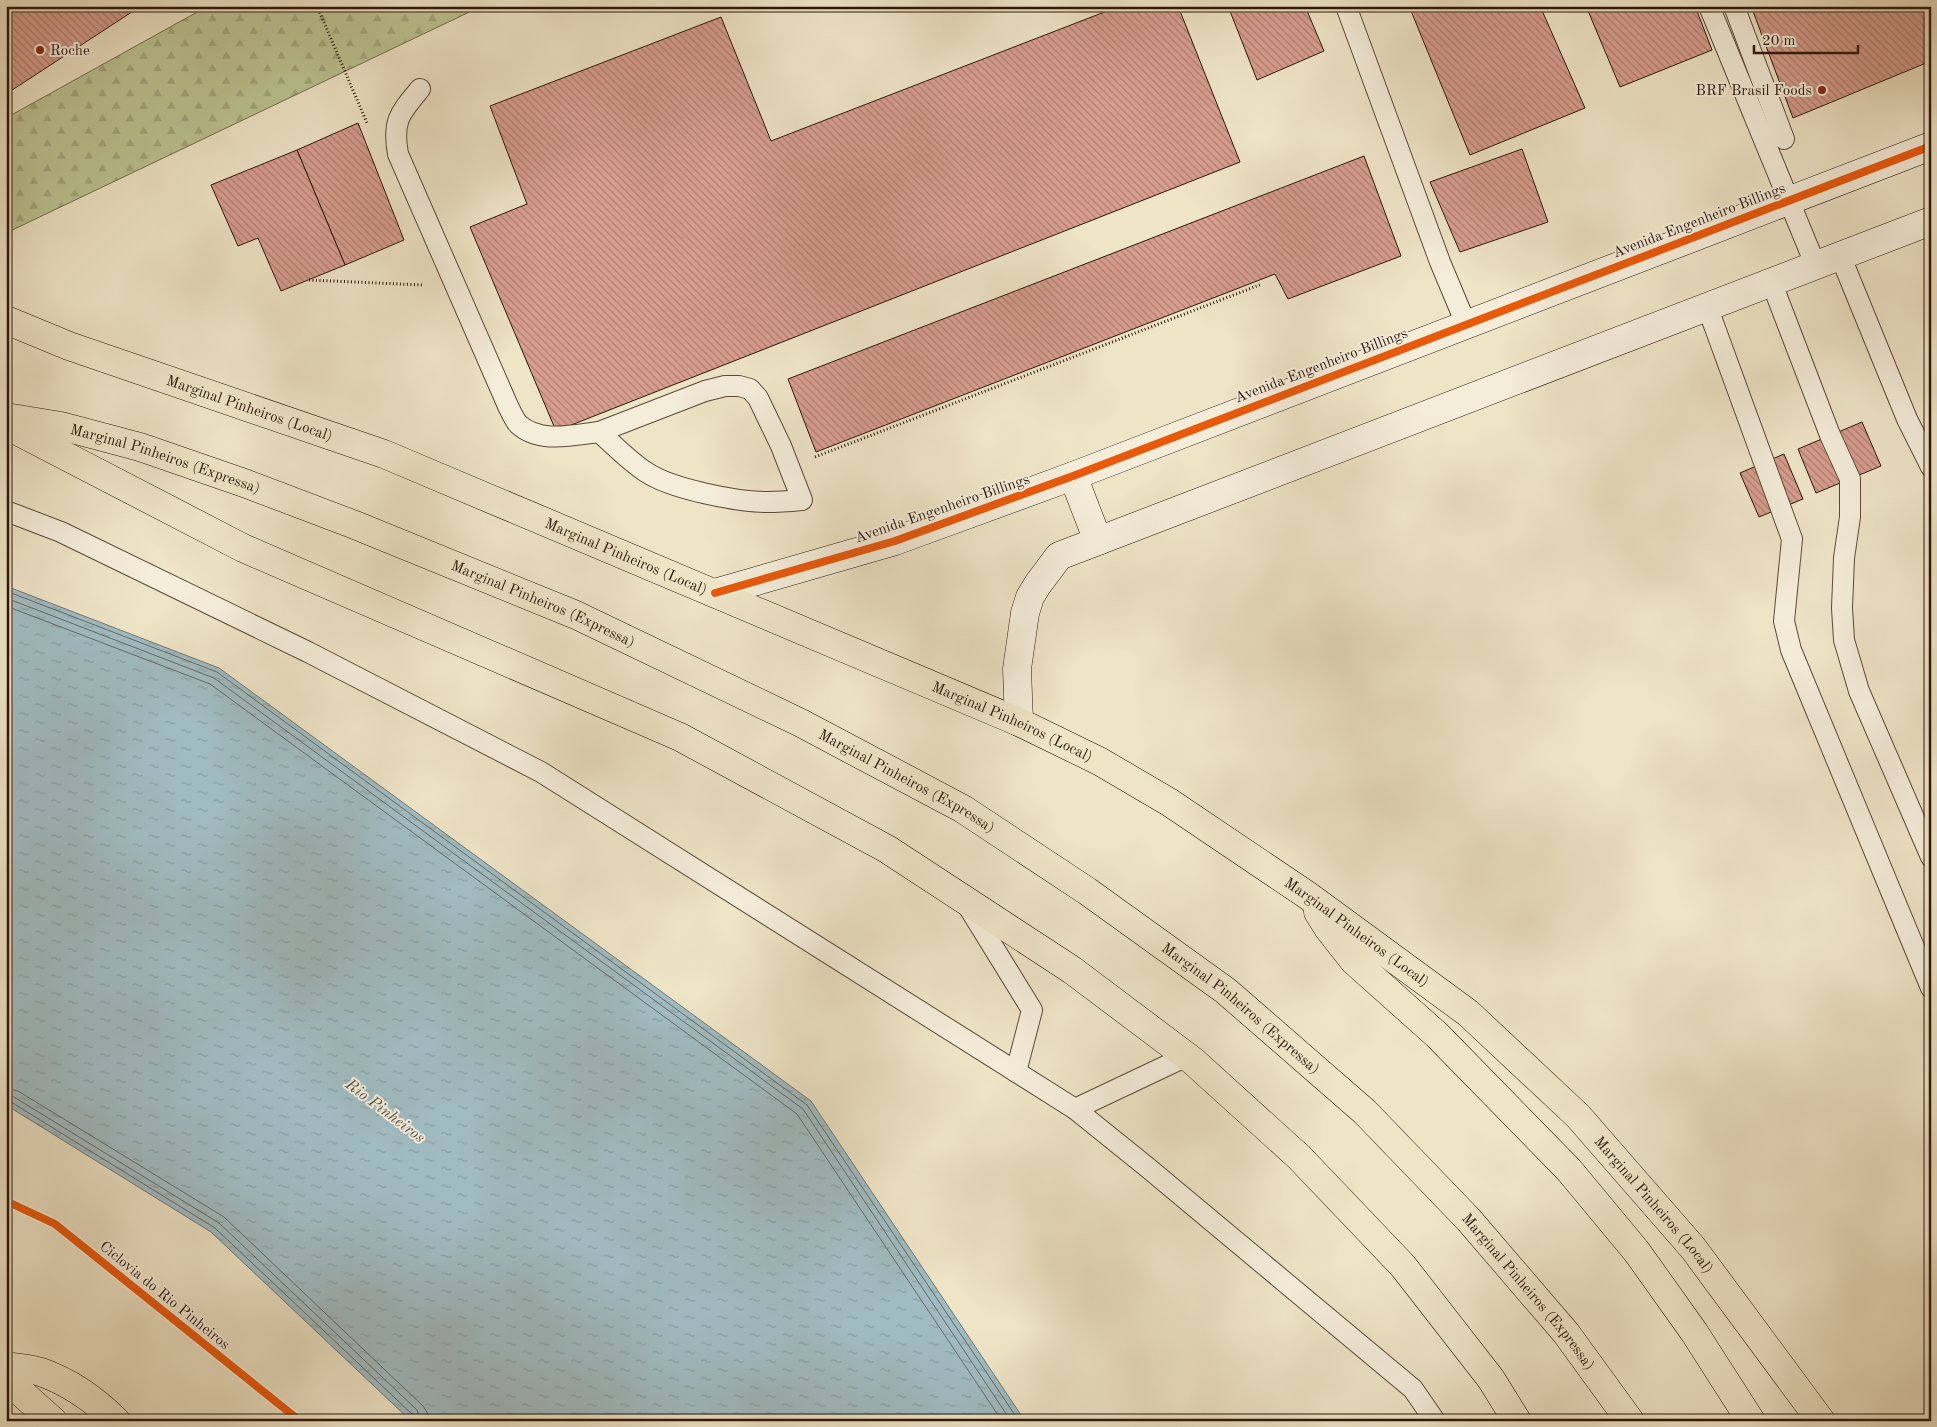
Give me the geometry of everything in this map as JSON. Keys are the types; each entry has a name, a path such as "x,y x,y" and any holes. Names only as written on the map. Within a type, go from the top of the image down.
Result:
{"highway":[{"name":"Marginal Pinheiros (Local)","path":"6,320 69,346 384,454 1019,722 1098,762 1169,802 1307,895 1468,1013 1578,1116 1693,1248 1820,1421"},
{"name":"Marginal Pinheiros (Expressa)","path":"6,417 61,426 140,447 355,525 567,611 801,723 963,809 1087,891 1226,991 1365,1112 1469,1220 1566,1333 1630,1421"},
{"path":"6,425 243,548 680,737 887,849 1072,970 1186,1056 1299,1157 1403,1266 1491,1379 1517,1421"},
{"path":"1307,895 1328,928 1354,961 1436,1035 1581,1185 1637,1252 1694,1332 1751,1421"},
{"path":"6,1366 40,1372 74,1387 104,1408 116,1421"},
{"path":"6,1380 52,1421"}],"street":[{"name":"Avenida Engenheiro Billings","path":"715,593 895,541 1073,476 1931,146"},
{"path":"1019,722 1017,669 1025,613 1030,597 1059,556 1931,221"},
{"path":"1073,476 1098,541"}],"lane":[{"path":"1346,6 1440,262 1466,324"},
{"path":"1709,6 1815,264"},
{"path":"1734,6 1784,139"},
{"path":"420,89 404,108 396,123 394,136 398,154 508,406 518,423 534,433 552,437 599,432 705,391 725,386 739,386 750,389 758,398 789,466 802,500 766,502 732,498 693,490 647,473 599,432"},
{"path":"1840,255 1907,419 1931,467"},
{"path":"1771,281 1827,427 1850,479 1850,517 1844,558 1842,608 1844,640 1859,691 1931,857"},
{"path":"1707,306 1792,539 1784,621 1791,650 1931,988"},
{"path":"6,511 61,532 308,652 542,772 1075,1109 1147,1167 1412,1390 1435,1421"},
{"path":"964,899 1032,1010 1016,1072"},
{"path":"1075,1109 1186,1056"}],"path":[{"path":"316,6 370,129"},
{"path":"309,280 428,285"},
{"path":"789,466 1262,284"}],"green space":[{"path":"208,6 482,6 6,233 6,118"}],"water":[{"name":"Rio Pinheiros","path":"6,586 219,668 811,1101 1025,1421 411,1421 211,1232 6,1105"}],"building":[{"name":"Roche","path":"6,6 141,6 6,94"},
{"path":"1120,6 1178,6 1240,162 556,431 470,227 527,204 490,106 721,17 771,141"},
{"path":"1228,6 1305,6 1324,51 1257,80"},
{"path":"1409,6 1540,6 1585,108 1470,155"},
{"path":"1586,6 1695,6 1712,50 1620,87"},
{"name":"BRF Brasil Foods","path":"1751,6 1931,6 1931,61 1793,118"},
{"path":"358,123 404,240 345,265 297,150"},
{"path":"1522,149 1548,222 1460,252 1430,182"},
{"path":"297,150 345,265 281,291 258,238 238,246 211,185"},
{"path":"1364,156 1401,256 1288,299 1275,274 816,452 788,379"},
{"path":"1862,422 1881,466 1816,493 1798,449"},
{"path":"1784,454 1803,499 1759,517 1740,473"}],"cycle path":[{"path":"715,593 895,541 1073,476 1931,146"},
{"name":"Ciclovia do Rio Pinheiros","path":"6,1201 55,1224 300,1421"}],"place":[{"name":"Roche","path":"40,50"},
{"name":"BRF Brasil Foods","path":"1822,90"}]}
